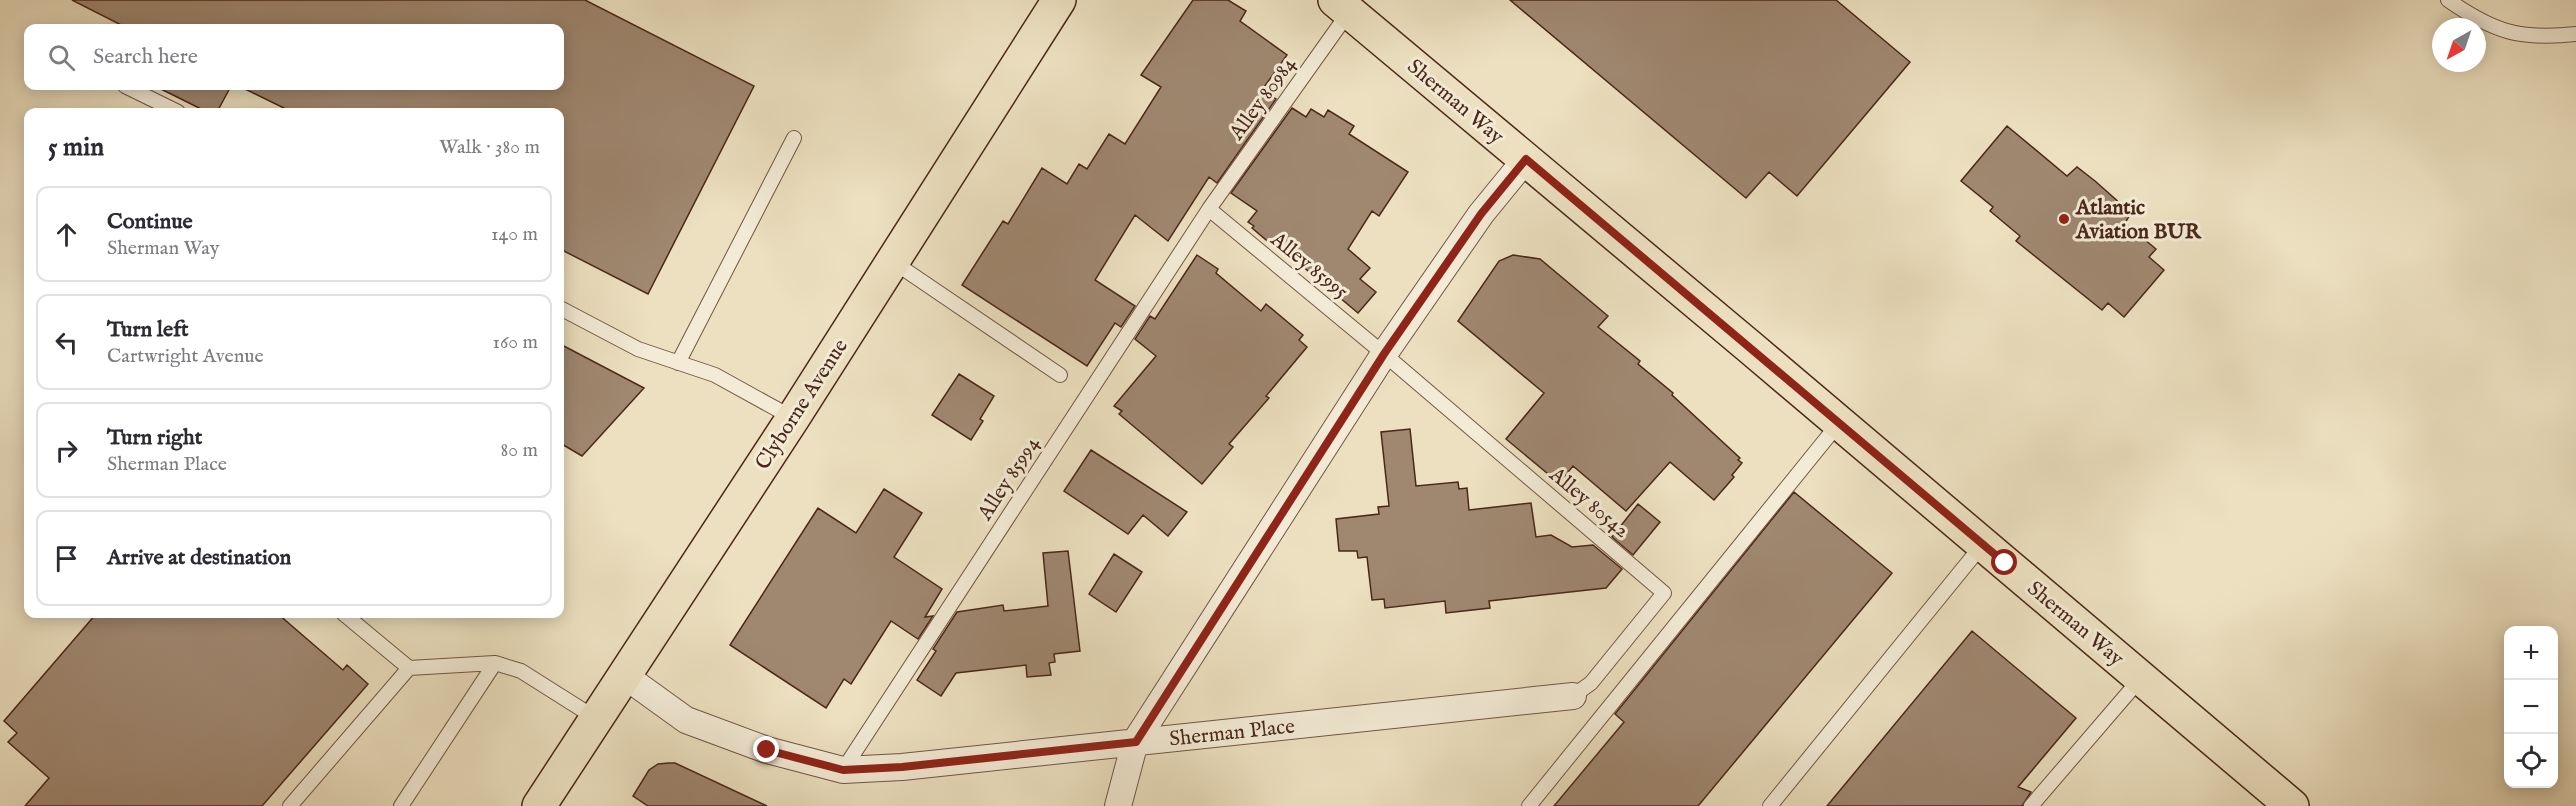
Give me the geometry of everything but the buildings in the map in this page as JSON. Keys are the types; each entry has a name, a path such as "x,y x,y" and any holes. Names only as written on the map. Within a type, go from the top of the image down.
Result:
{"main road":[{"name":"Clyborne Avenue","path":"539,806 793,418 1059,0"},
{"name":"Sherman Way","path":"1342,6 1840,423 2292,806"}],"street":[{"path":"1118,806 1136,742 1384,354 1481,214 1526,159"},
{"name":"Sherman Place","path":"625,676 687,720 767,750 843,770 902,767 1573,696"}],"lane":[{"path":"2448,0 2482,23 2500,31 2552,37 2576,34"},
{"name":"Alley 80984","path":"1209,209 1342,6"},
{"path":"133,90 170,108"},
{"path":"678,363 794,138"},
{"name":"Alley 85995","path":"1209,209 1384,354"},
{"name":"Alley 85994","path":"843,770 1209,209"},
{"path":"892,261 1060,375"},
{"path":"564,310 638,349 715,375 793,418"},
{"name":"Alley 80542","path":"1384,354 1664,593 1591,683 1573,696"},
{"path":"1529,806 1840,423"},
{"path":"1770,806 1983,544"},
{"path":"349,618 409,668 495,663 521,671 597,719"},
{"path":"401,806 495,663"},
{"path":"290,806 409,668"},
{"path":"2031,806 2141,678"}],"place":[{"name":"Atlantic Aviation BUR","path":"2064,219"}],"route":[{"path":"767,750 843,770 902,767 1136,742 1384,354 1481,214 1526,159 2005,563"}]}
